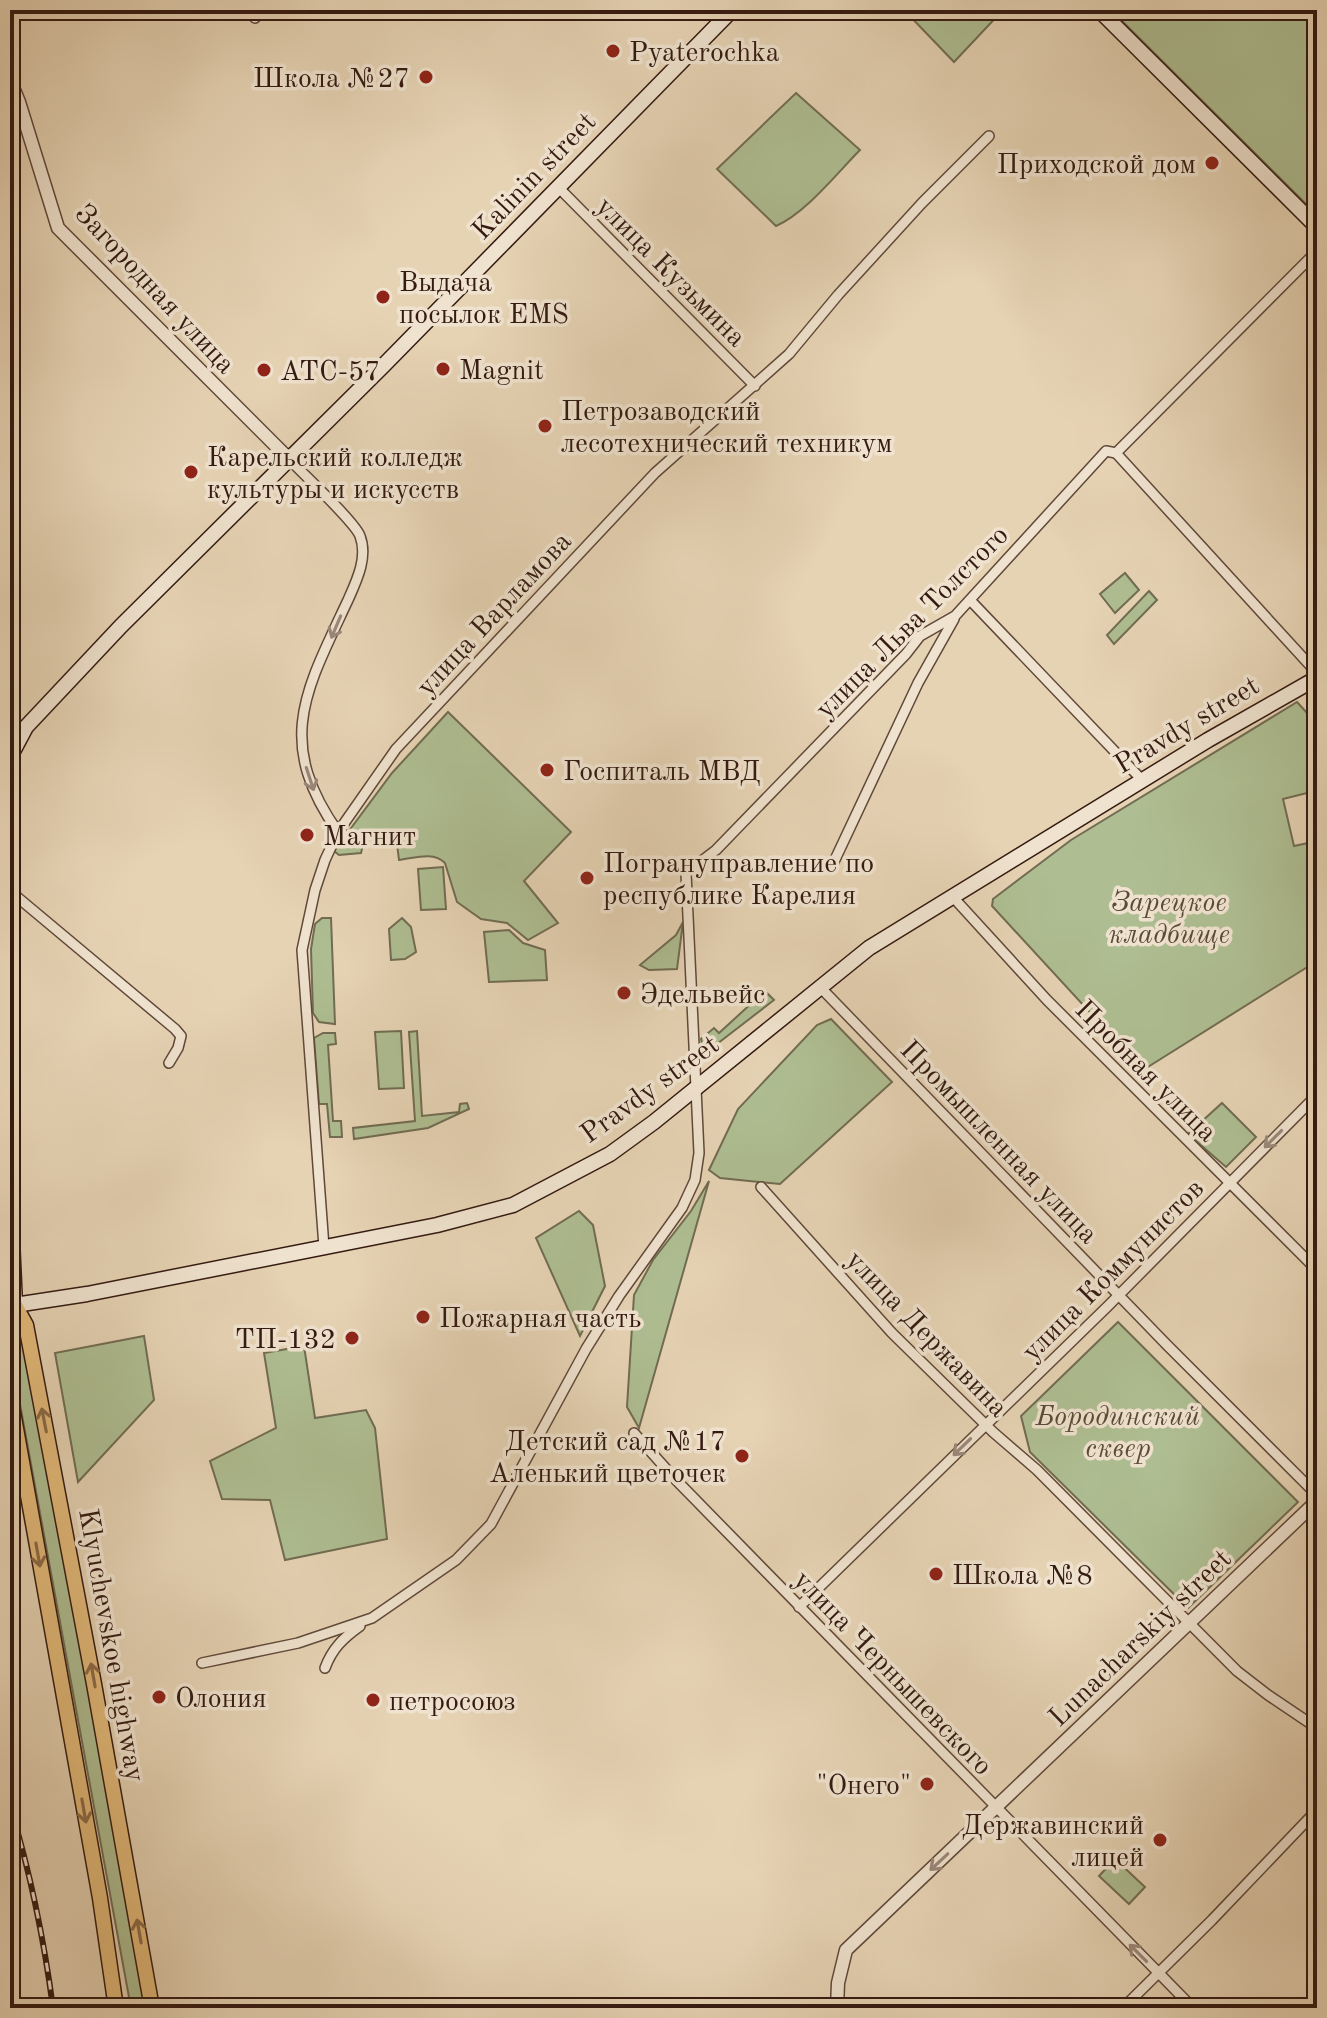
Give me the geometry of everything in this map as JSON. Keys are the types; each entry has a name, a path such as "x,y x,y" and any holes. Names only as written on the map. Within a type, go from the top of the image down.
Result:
{"main road":[{"name":"Kalinin street","path":"10,757 26,727 121,626 290,460 732,10"},
{"path":"1103,11 1317,227"},
{"name":"Pravdy street","path":"11,1308 437,1225 513,1205 610,1154 697,1089 869,948 1317,676"},
{"path":"10,1196 11,1308"},
{"name":"Klyuchevskoe highway","path":"11,1308 26,1325 63,1512 152,2008"},
{"name":"Klyuchevskoe highway","path":"10,1395 100,1898 116,2008"}],"street":[{"name":"Загородная улица","path":"10,80 58,228 290,460"},
{"name":"улица Варламова","path":"324,1247 302,950 315,890 338,832 396,749 452,689 655,473 789,354 922,203 989,136"},
{"name":"улица Кузьмина","path":"558,187 755,386"},
{"name":"улица Льва Толстого","path":"372,1618 456,1560 491,1524 586,1349 619,1296 682,1208 695,1180 699,1153 686,873 716,850 920,636 955,616 1106,451 1116,453 1317,251"},
{"path":"1116,453 1317,676"},
{"path":"290,460 360,533 364,554 355,584 304,703 300,736 310,782 338,832"},
{"path":"970,600 1143,781"},
{"path":"832,866 918,683 955,616"},
{"path":"10,891 175,1029 181,1036 169,1063"},
{"name":"Пробная улица","path":"952,896 1047,1000 1317,1270"},
{"name":"Промышленная улица","path":"820,987 1317,1498"},
{"name":"улица Коммунистов","path":"799,1607 1119,1295 1317,1095"},
{"name":"улица Державина","path":"761,1187 888,1329 985,1425 1037,1470 1237,1671 1317,1728"},
{"name":"улица Чернышевского","path":"634,1433 799,1607 1193,2008"},
{"name":"Lunacharskiy street","path":"837,2008 838,1983 846,1950 1317,1498"},
{"path":"202,1663 298,1643 372,1618"},
{"path":"325,1668 331,1653 345,1637 372,1618"},
{"path":"1123,2008 1317,1810"}],"green space":[{"path":"904,10 1003,10 954,62"},
{"path":"1116,10 1317,10 1317,215 1117,16"},
{"path":"796,93 860,150 799,212 776,226 717,169"},
{"path":"1125,573 1139,590 1115,613 1100,594"},
{"path":"1149,591 1157,600 1114,644 1107,635"},
{"name":"Зарецкое кладбище","path":"1297,702 1317,724 1317,793 1283,799 1294,846 1317,841 1317,961 1143,1070 992,906 993,899 1071,840"},
{"path":"448,712 571,832 524,881 558,923 528,940 507,923 481,919 457,902 445,863 440,859 424,856 399,860 396,836 383,833 373,835 365,841 361,853 339,855 334,851 392,773"},
{"path":"443,867 446,909 421,910 418,869"},
{"path":"322,918 331,918 335,1024 319,1022 313,1013 311,949 315,924"},
{"path":"402,918 411,927 416,952 405,959 391,960 389,929"},
{"path":"683,922 677,969 649,970 640,965 676,935"},
{"path":"509,930 523,943 545,950 547,980 489,982 484,932"},
{"path":"765,991 774,1000 704,1054 701,1039 714,1028 719,1033"},
{"path":"831,1019 892,1082 780,1184 720,1178 709,1170 738,1109 817,1025"},
{"path":"401,1031 404,1088 379,1089 375,1032"},
{"path":"417,1031 422,1116 459,1112 460,1104 467,1103 469,1109 428,1128 354,1139 353,1128 415,1121 409,1032"},
{"path":"323,1033 335,1033 336,1044 328,1045 333,1121 341,1121 342,1137 330,1137 327,1104 319,1104 314,1038"},
{"path":"1222,1103 1256,1137 1226,1167 1188,1134"},
{"path":"709,1181 639,1428 627,1407 634,1295 653,1260 691,1211"},
{"path":"579,1211 593,1225 605,1286 580,1336 536,1238"},
{"name":"Бородинский сквер","path":"1118,1322 1298,1502 1188,1608 1030,1452 1021,1416"},
{"path":"12,1325 21,1333 129,1905 145,2008 131,2008 10,1350"},
{"path":"144,1336 154,1400 78,1482 55,1353"},
{"path":"304,1346 315,1418 366,1410 375,1428 387,1539 285,1560 270,1500 222,1499 210,1461 276,1428 264,1353"},
{"path":"1115,1859 1145,1887 1129,1904 1099,1876"}],"railway":[{"path":"10,1805 36,1906 53,2008"}],"place":[{"name":"Pyaterochka","path":"613,51"},
{"name":"Школа №27","path":"426,77"},
{"name":"Приходской дом","path":"1212,163"},
{"name":"Выдача посылок EMS","path":"383,297"},
{"name":"Magnit","path":"443,369"},
{"name":"АТС-57","path":"264,370"},
{"name":"Петрозаводский лесотехнический техникум","path":"545,426"},
{"name":"Карельский колледж культуры и искусств","path":"191,472"},
{"name":"Госпиталь МВД","path":"547,770"},
{"name":"Магнит","path":"307,835"},
{"name":"Погрануправление по республике Карелия","path":"587,878"},
{"name":"Эдельвейс","path":"624,993"},
{"name":"Пожарная часть","path":"423,1317"},
{"name":"ТП-132","path":"352,1338"},
{"name":"Детский сад №17 Аленький цветочек","path":"742,1456"},
{"name":"Школа №8","path":"936,1574"},
{"name":"Олония","path":"159,1697"},
{"name":"петросоюз","path":"373,1700"},
{"name":"\"Онего\"","path":"927,1784"},
{"name":"Державинский лицей","path":"1160,1840"}]}
